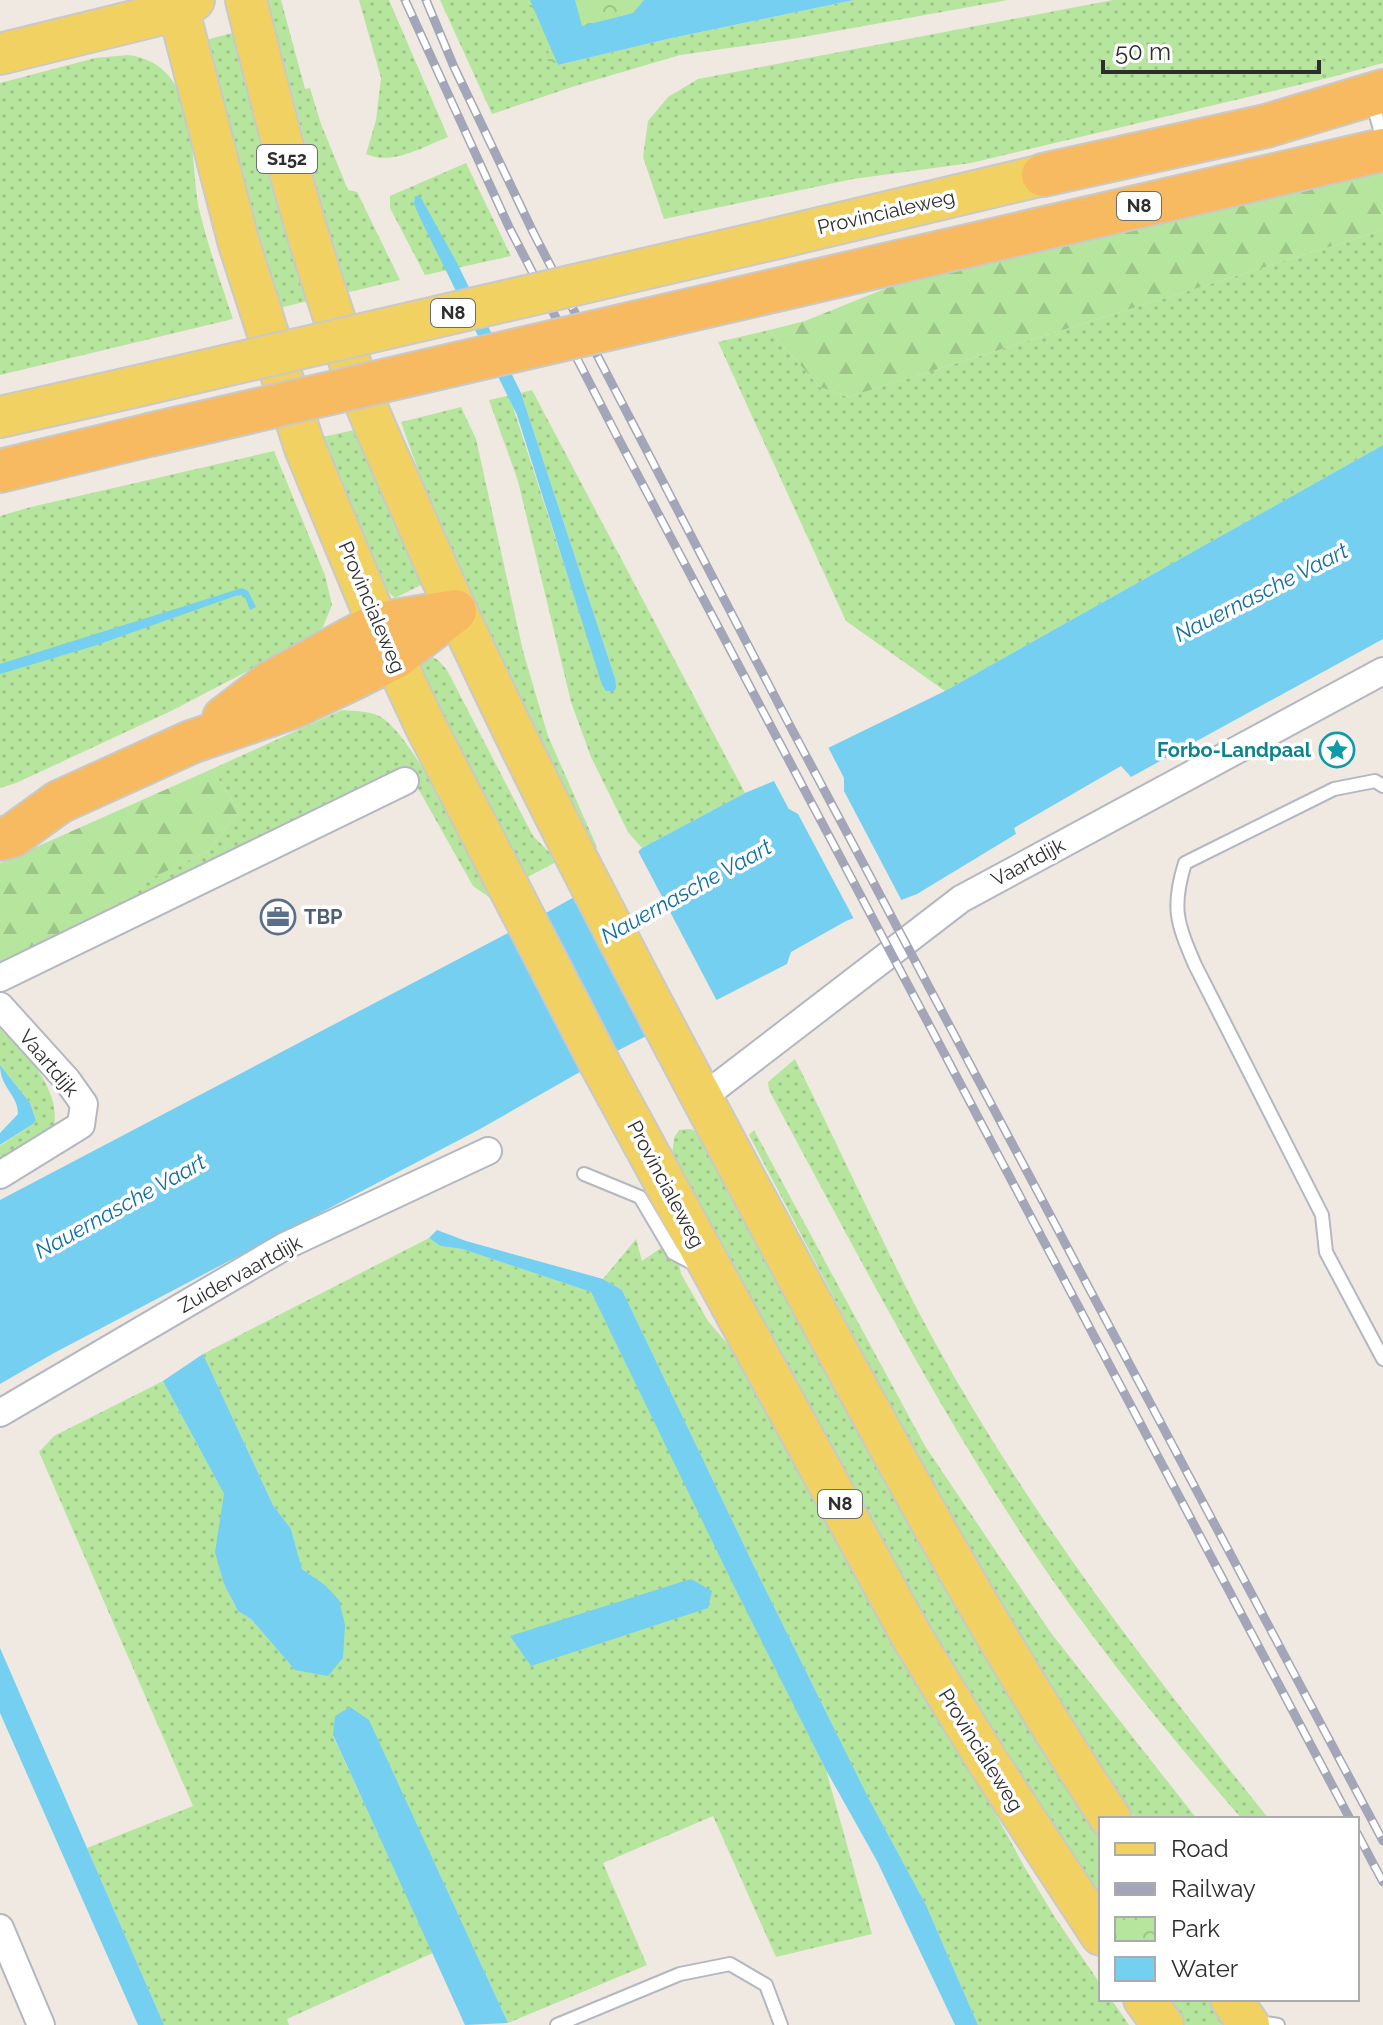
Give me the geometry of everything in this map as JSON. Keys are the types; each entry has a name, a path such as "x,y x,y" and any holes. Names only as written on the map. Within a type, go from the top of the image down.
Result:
{"highway":[{"name":"Provincialeweg","path":"1043,175 1266,126 1376,93"},
{"name":"N8","path":"2,471 1383,150"},
{"path":"0,839 12,836 59,802 191,742 293,707 386,641 455,611"},
{"path":"0,805 59,802"}],"main road":[{"path":"0,39 110,0"},
{"name":"S152","path":"246,0 314,257 333,317 383,445 455,611"},
{"name":"N8","path":"0,54 183,3"},
{"name":"Provincialeweg","path":"183,3 239,244 275,359 305,448 386,641 520,913 912,1637 1099,1932"},
{"name":"Provincialeweg","path":"0,417 1043,175"},
{"path":"455,611 587,877 702,1098 971,1595 1110,1817"}],"street":[{"name":"Vaartdijk","path":"702,1098 961,899 1383,671"},
{"path":"0,978 405,781"},
{"name":"Vaartdijk","path":"0,1006 67,1080 84,1104 81,1125 0,1175"},
{"name":"Zuidervaartdijk","path":"0,1413 285,1246 488,1151"},
{"path":"0,1928 8,1970 41,2025"}],"lane":[{"path":"1376,93 1383,140"},
{"path":"1383,786 1375,781 1334,789 1185,863 1177,889 1178,924 1195,965 1322,1215 1326,1252 1383,1359"},
{"path":"584,1174 640,1197 673,1253 715,1275"},
{"path":"557,2025 680,1974 730,1964 766,1985 781,2025"}],"green space":[{"path":"267,0 281,0 305,89 310,88 348,190 357,192 400,280 345,293"},
{"path":"359,0 389,0 448,137 397,157 366,154 376,120 381,78"},
{"path":"440,0 530,0 558,65 854,0 1008,0 792,39 680,55 492,114"},
{"path":"527,0 806,0 549,64 546,55 549,53"},
{"path":"1113,0 1383,0 1383,63 971,163 853,179 664,219 643,157 648,121 668,97 698,79"},
{"path":"232,33 308,301 279,308 202,41"},
{"path":"128,55 152,62 169,76 180,95 187,117 200,213 233,319 0,375 0,83 95,58"},
{"path":"466,163 511,256 425,275 390,208 390,196"},
{"path":"1383,166 1383,230 848,397 820,387 769,330 805,321 914,277"},
{"path":"1383,230 1383,445 945,691 846,621 718,342 769,330 820,387 848,397"},
{"path":"532,390 745,793 642,848 628,832 591,757 571,702 518,481 489,400 510,398 604,688 614,691 615,678 521,393"},
{"path":"461,407 476,439 523,651 548,736 597,847 592,852 465,586 401,422"},
{"path":"354,430 423,565 423,584 395,598 385,589 375,570 323,437"},
{"path":"274,451 325,575 332,605 323,627 296,646 171,711 0,788 0,516"},
{"path":"425,653 438,660 447,670 533,836 558,861 522,880 414,665"},
{"path":"342,710 379,716 393,727 409,747 441,800 493,900 473,886 406,767 128,905 134,886 208,851 239,811 212,769"},
{"path":"212,769 239,811 208,851 135,886 128,905 0,969 0,863"},
{"path":"0,1029 39,1073 47,1086 55,1112 54,1126 0,1164 0,1146 36,1119 30,1103 0,1065"},
{"path":"795,1059 914,1303 1007,1464 1133,1645 1267,1817 1240,1817 1132,1686 1030,1547 960,1436 894,1322 769,1090 768,1082"},
{"path":"691,1129 702,1135 1099,1828 1099,1897 978,1709 925,1620 672,1156 674,1138 679,1130"},
{"path":"754,1130 925,1446 1051,1633 1195,1817 1135,1817 1098,1761 1042,1673 958,1528 749,1135"},
{"path":"429,1238 440,1246 462,1249 591,1292 826,1770 872,1934 776,1957 713,1816 603,1863 647,1965 508,2023 366,1719 333,1736 433,1953 287,2019 289,2025 164,2025 87,1848 193,1806 39,1452 54,1436 163,1381 224,1494 224,1584 238,1611 251,1619 295,1670 325,1585 302,1569 291,1529 273,1505 203,1354"},
{"path":"636,1239 642,1261 674,1239 681,1274 708,1321 744,1363 1025,1868 1099,1982 1099,2001 1112,2001 1129,2025 978,2025 926,1905 869,1799 622,1290 603,1279"},
{"path":"1168,2001 1217,2001 1233,2025 1185,2025"}],"water":[{"path":"530,0 575,0 582,26 633,13 644,0 854,0 558,65"},
{"path":"415,196 420,196 457,263 521,393 615,678 614,691 606,691 602,685 517,415 421,220 414,204"},
{"name":"Nauernasche Vaart","path":"1383,445 1383,639 1131,777 1121,766 1014,828 1016,834 917,894 846,921 791,952 787,964 615,1052 480,1129 0,1384 0,1200 544,914 610,877 642,848 745,793 774,781 789,809 843,779 828,748 945,691"},
{"path":"242,588 248,591 256,607 250,610 244,595 235,596 94,646 0,674 0,664"},
{"path":"0,1065 30,1103 36,1120 0,1145 0,1133 18,1114"},
{"path":"437,1230 603,1279 622,1290 869,1799 926,1905 978,2025 955,2025 877,1861 826,1770 591,1292 462,1249 440,1246 429,1238"},
{"path":"203,1354 273,1505 291,1529 302,1569 325,1585 339,1600 345,1625 343,1658 328,1676 295,1670 251,1619 238,1611 224,1584 215,1552 224,1494 163,1381"},
{"path":"691,1579 712,1591 708,1608 531,1666 510,1636"},
{"path":"0,1648 164,2025 138,2025 0,1713"},
{"path":"350,1707 369,1720 508,2023 465,2025 333,1735 335,1716"}],"pier":[{"path":"827,745 844,778 844,791 904,905 855,921 798,814 789,809 772,777 777,778 790,804 838,777 825,750"},
{"path":"638,851 717,1001 647,1037 571,894 608,874 626,857"}],"railway":[{"path":"405,0 509,227 617,436 1349,1817"},
{"path":"426,0 454,67 534,234 788,722 1383,1841"},
{"path":"1359,1837 1383,1882"}],"place":[{"name":"Forbo-Landpaal","path":"1337,750"},
{"name":"TBP","path":"278,917"}]}
